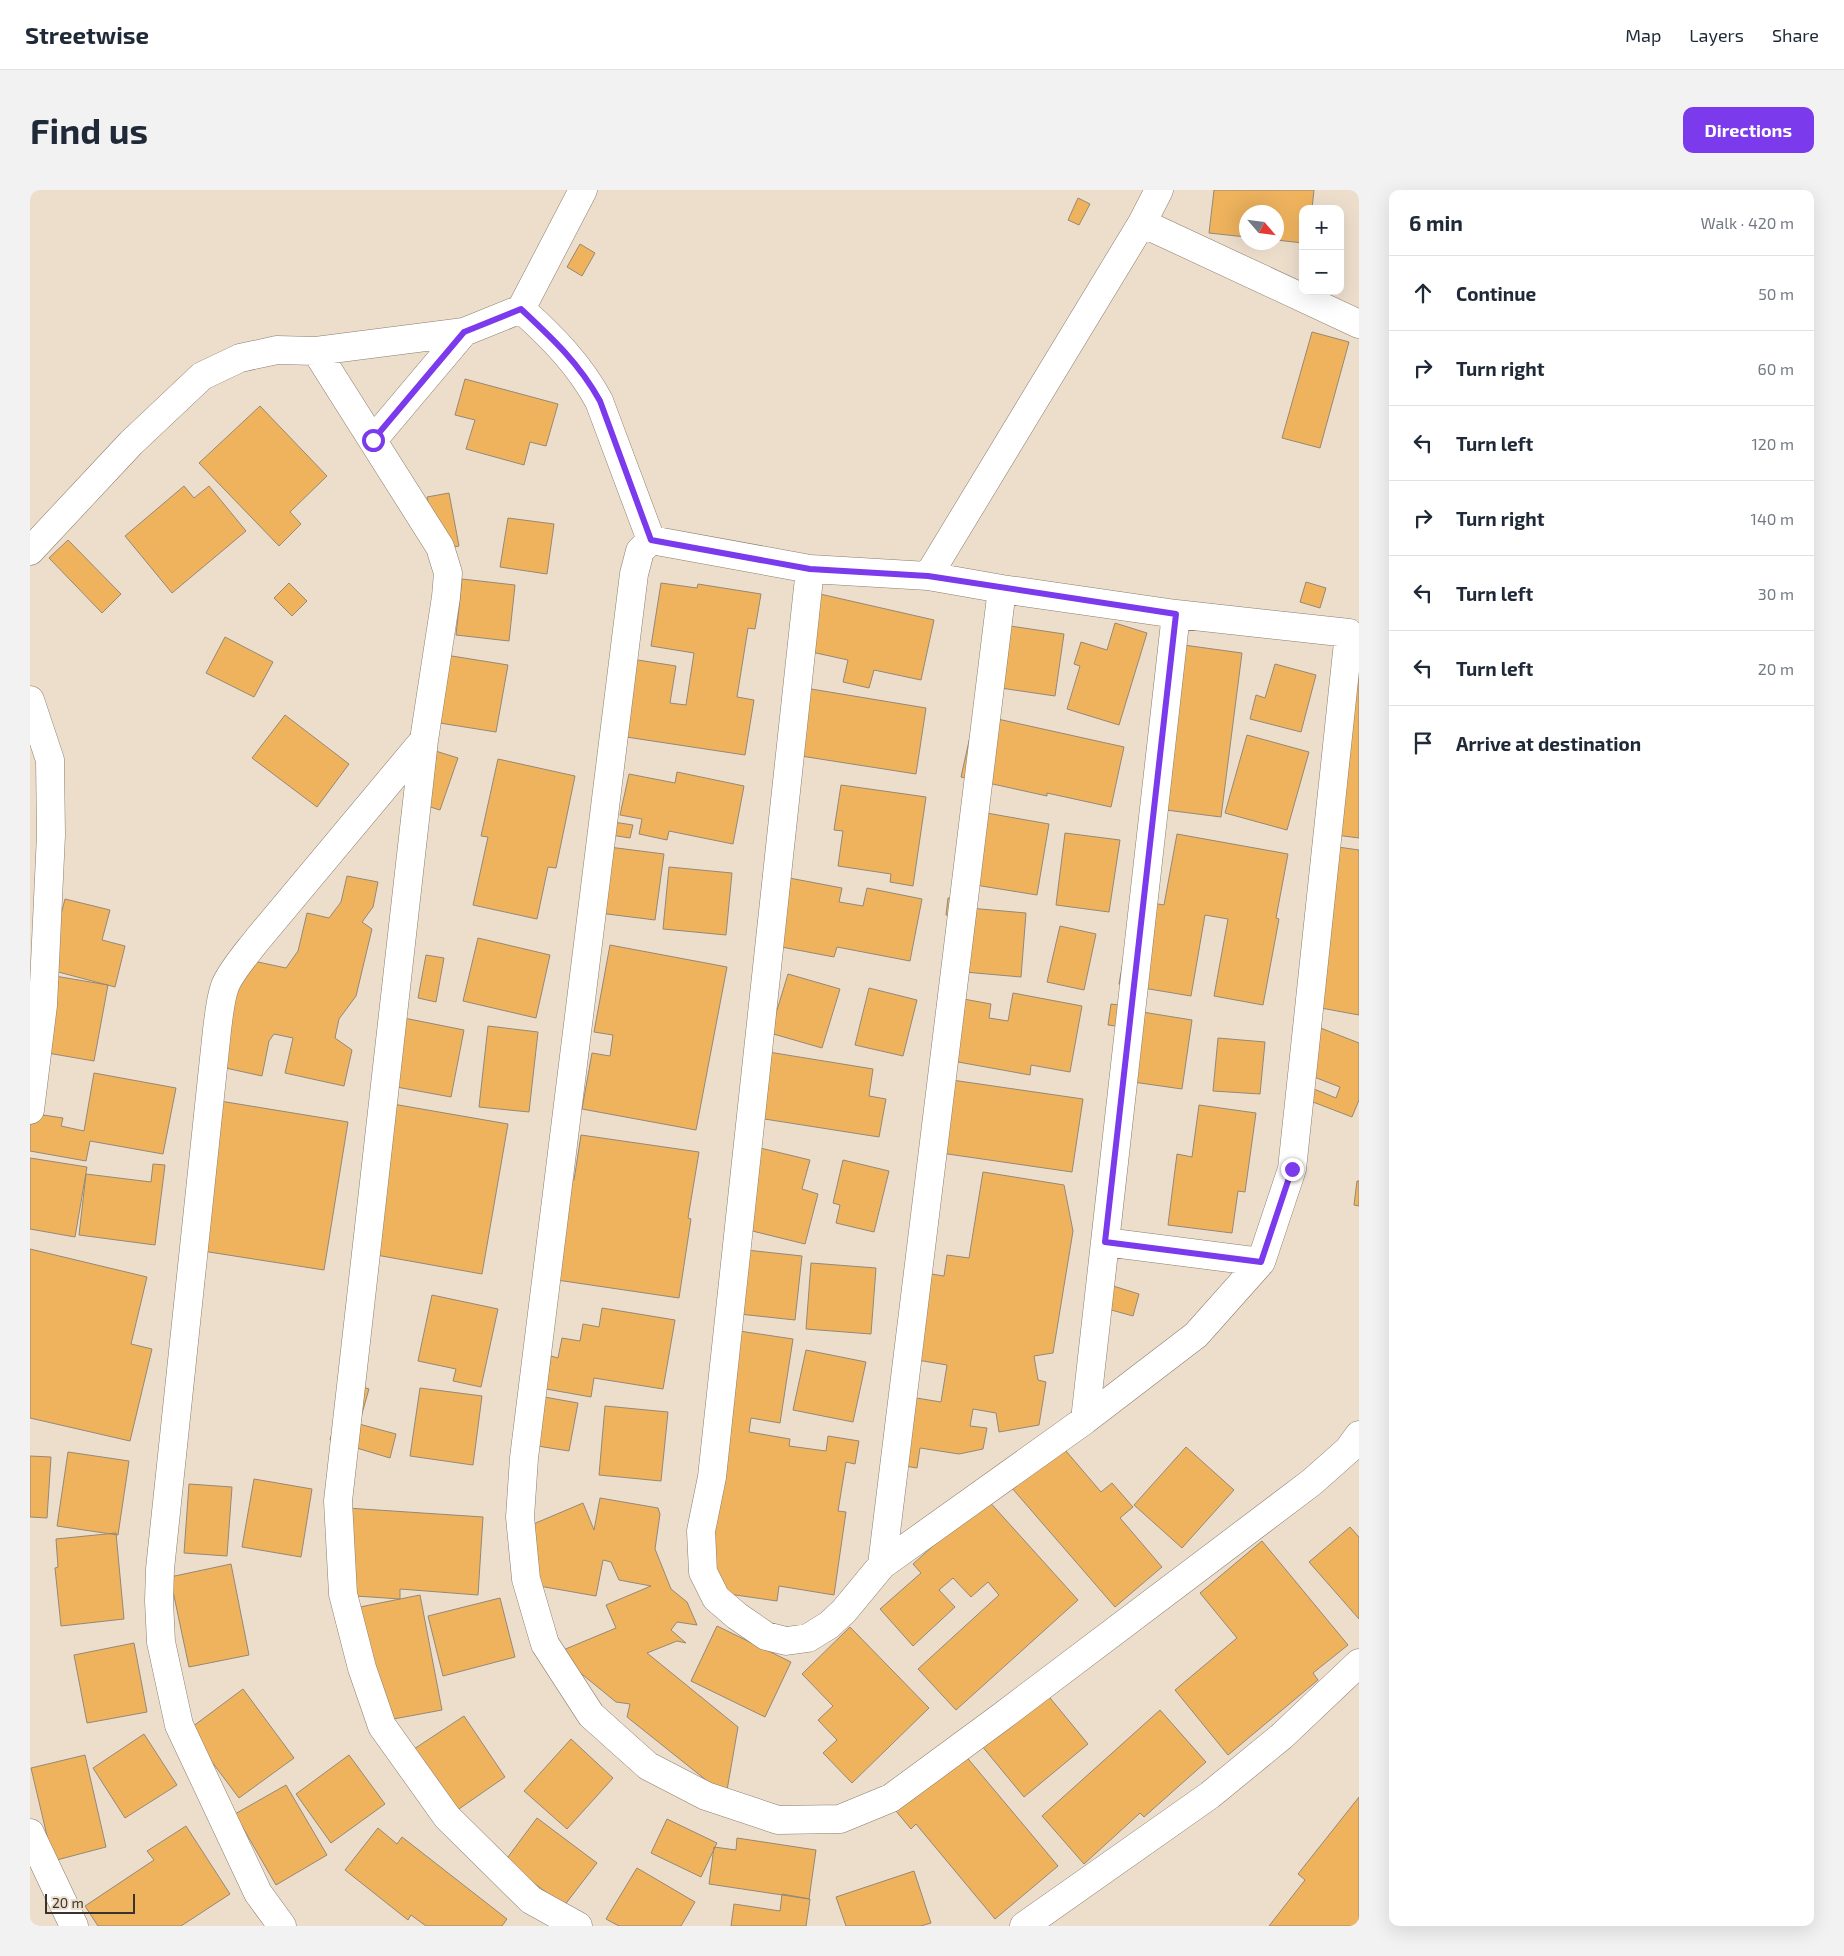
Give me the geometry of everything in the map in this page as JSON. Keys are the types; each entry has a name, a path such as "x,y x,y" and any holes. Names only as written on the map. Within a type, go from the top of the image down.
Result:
{"street":[{"path":"30,551 131,443 202,376 240,358 277,350 316,352 464,332 521,309 583,190"},
{"path":"928,576 1142,223 1159,190"},
{"path":"1142,223 1359,324"},
{"path":"521,309 560,345 590,384 600,401 651,540"},
{"path":"373,440 464,332"},
{"path":"316,352 440,547 448,572 446,597 424,740 338,1501 343,1594 362,1668 382,1726 447,1817 531,1900 578,1926"},
{"path":"651,540 810,569 928,576 1002,589 1176,614 1354,624 1292,1169 1261,1262 1196,1335 1085,1420 882,1565 844,1611 829,1625 808,1638 786,1641 766,1636 737,1616 716,1598 703,1572 701,1531 713,1467 810,569"},
{"path":"651,540 640,551 634,574 524,1458 520,1517 526,1579 545,1644 591,1715 648,1766 706,1796 778,1820 840,1819 891,1798 1001,1717 1312,1482 1348,1450 1359,1435"},
{"path":"882,1565 1002,589"},
{"path":"1085,1420 1176,614"},
{"path":"30,700 50,760 51,836 43,1005 30,1110"},
{"path":"282,1926 258,1893 179,1725 161,1642 160,1569 218,1021 225,985 257,940 424,740"},
{"path":"30,876 51,836"},
{"path":"1105,1242 1261,1262"},
{"path":"1024,1926 1210,1794 1282,1736 1359,1663"},
{"path":"30,1833 74,1926"}],"building":[{"path":"1214,190 1314,190 1312,205 1299,205 1299,243 1284,241 1284,205 1239,205 1239,236 1209,233"},
{"path":"1078,198 1090,204 1079,225 1068,220"},
{"path":"580,244 595,253 582,276 567,267"},
{"path":"1312,332 1349,342 1320,448 1282,438"},
{"path":"465,379 558,404 546,446 530,442 524,465 466,449 475,420 455,415"},
{"path":"260,406 327,476 290,512 301,524 279,546 199,463"},
{"path":"184,486 194,498 209,486 246,531 172,593 125,536"},
{"path":"449,493 459,546 437,550 427,497"},
{"path":"508,518 554,524 547,574 500,567"},
{"path":"68,540 121,594 102,613 49,558"},
{"path":"462,579 515,585 509,641 456,635"},
{"path":"1306,582 1326,588 1320,608 1300,602"},
{"path":"289,583 307,601 292,616 274,598"},
{"path":"661,583 697,588 698,584 761,594 755,629 748,628 737,697 754,700 745,755 613,735 625,658 676,666 670,703 686,705 694,653 651,646"},
{"path":"820,594 934,620 921,680 874,670 869,688 843,682 848,660 807,651"},
{"path":"990,623 1064,634 1055,696 980,685"},
{"path":"1115,623 1147,633 1119,725 1067,709 1080,666 1074,664 1081,642 1107,650"},
{"path":"225,637 273,662 254,697 206,673"},
{"path":"1169,643 1242,653 1221,817 1166,810"},
{"path":"433,653 508,665 496,732 421,720"},
{"path":"1275,664 1316,675 1301,732 1250,719 1256,695 1265,698"},
{"path":"1352,671 1359,672 1359,838 1328,834"},
{"path":"799,687 926,708 916,774 788,754"},
{"path":"975,714 1124,747 1111,807 1047,793 1047,796 961,777"},
{"path":"285,715 349,764 317,807 252,758"},
{"path":"1247,735 1309,752 1287,830 1225,813"},
{"path":"429,749 458,758 440,810 411,801"},
{"path":"498,759 575,776 556,868 548,867 537,919 473,905 488,837 481,836"},
{"path":"677,772 744,786 733,844 669,831 667,840 639,834 642,819 620,815 629,774 675,783"},
{"path":"841,785 926,797 913,886 890,882 891,874 838,866 843,831 834,830"},
{"path":"975,811 1049,824 1037,895 963,883"},
{"path":"613,822 633,825 630,838 611,835"},
{"path":"1065,833 1120,840 1109,912 1056,905"},
{"path":"1177,834 1288,854 1276,918 1279,919 1263,1005 1214,996 1228,919 1205,915 1191,996 1119,984 1134,900 1164,905"},
{"path":"609,847 664,854 655,920 599,913"},
{"path":"1338,847 1359,850 1359,1015 1310,1006"},
{"path":"669,867 732,873 726,935 663,929"},
{"path":"347,876 378,882 373,907 362,922 372,929 356,996 339,1019 335,1038 352,1050 344,1086 285,1073 293,1038 274,1034 269,1041 262,1076 221,1067 235,971 244,959 286,968 298,951 307,913 329,918 341,902"},
{"path":"784,877 842,888 839,902 863,906 867,888 922,899 910,961 837,947 834,957 771,945"},
{"path":"948,898 970,900 969,908 1026,913 1021,977 953,971 958,916 946,915"},
{"path":"65,899 110,910 102,940 125,946 115,987 47,969"},
{"path":"1060,926 1096,934 1084,990 1047,982"},
{"path":"478,938 550,955 536,1018 463,1001"},
{"path":"610,945 727,967 696,1130 582,1109 592,1053 610,1056 613,1035 594,1032"},
{"path":"426,955 444,958 436,1002 418,998"},
{"path":"43,974 108,985 94,1061 30,1050"},
{"path":"788,974 840,989 822,1048 770,1033"},
{"path":"869,988 917,1000 903,1056 855,1045"},
{"path":"1013,993 1082,1006 1070,1072 1031,1065 1030,1075 947,1060 958,998 991,1004 989,1018 1008,1021"},
{"path":"1111,1004 1135,1007 1132,1028 1108,1025"},
{"path":"1136,1011 1192,1020 1182,1089 1126,1081"},
{"path":"404,1018 464,1030 451,1097 391,1086"},
{"path":"488,1026 538,1032 529,1112 479,1107"},
{"path":"1318,1027 1359,1043 1359,1100 1352,1117 1313,1102 1309,1087 1336,1098 1340,1087 1301,1072"},
{"path":"1218,1038 1265,1042 1260,1094 1213,1091"},
{"path":"750,1049 873,1069 869,1096 886,1099 879,1137 739,1115"},
{"path":"94,1073 176,1088 163,1154 90,1141 86,1161 30,1151 30,1113 63,1118 61,1126 84,1131"},
{"path":"931,1077 1083,1099 1072,1172 920,1150"},
{"path":"220,1101 348,1122 324,1270 196,1250"},
{"path":"387,1103 508,1124 482,1274 365,1253"},
{"path":"1199,1105 1256,1113 1245,1192 1238,1191 1232,1233 1168,1225 1177,1154 1192,1157"},
{"path":"581,1135 699,1152 688,1218 691,1219 679,1298 550,1279 547,1176 574,1180"},
{"path":"752,1146 810,1160 802,1189 818,1194 805,1244 732,1226"},
{"path":"30,1158 87,1167 75,1237 30,1229"},
{"path":"843,1160 889,1171 874,1232 836,1223 840,1205 833,1203"},
{"path":"153,1164 165,1165 155,1245 79,1235 86,1174 151,1182"},
{"path":"983,1172 1064,1185 1073,1231 1053,1353 1034,1356 1038,1380 1046,1382 1039,1425 999,1432 996,1413 973,1409 970,1426 987,1428 983,1449 959,1454 920,1448 917,1468 887,1463 898,1395 941,1402 947,1365 911,1359 925,1273 944,1276 947,1255 969,1258"},
{"path":"1357,1181 1359,1181 1359,1206 1354,1205"},
{"path":"30,1249 147,1277 131,1344 152,1349 130,1441 30,1418"},
{"path":"737,1249 802,1256 795,1320 730,1313"},
{"path":"811,1263 876,1268 871,1334 806,1329"},
{"path":"1110,1285 1139,1294 1133,1316 1104,1308"},
{"path":"432,1295 498,1309 481,1387 453,1381 456,1369 418,1361"},
{"path":"602,1308 675,1320 663,1389 594,1378 591,1397 546,1389 551,1356 558,1358 562,1338 580,1341 583,1324 599,1327"},
{"path":"719,1328 793,1339 780,1423 751,1418 749,1432 790,1439 789,1446 826,1451 828,1436 859,1441 855,1464 846,1462 838,1511 846,1512 834,1595 779,1586 777,1601 701,1590"},
{"path":"806,1350 866,1362 853,1422 793,1410"},
{"path":"347,1382 369,1389 359,1424 396,1434 390,1458 330,1440"},
{"path":"420,1388 482,1396 473,1465 410,1456"},
{"path":"533,1395 578,1403 569,1451 525,1444"},
{"path":"605,1406 668,1412 661,1481 599,1475"},
{"path":"1060,1444 1101,1492 1112,1483 1133,1507 1120,1518 1162,1567 1115,1607 1011,1487"},
{"path":"1186,1447 1234,1490 1182,1548 1134,1505"},
{"path":"68,1452 129,1461 118,1535 57,1526"},
{"path":"30,1456 51,1457 47,1518 30,1517"},
{"path":"254,1479 312,1489 301,1557 242,1547"},
{"path":"189,1484 232,1487 227,1556 184,1553"},
{"path":"600,1498 658,1508 660,1514 655,1549 671,1589 687,1602 697,1625 677,1622 671,1630 686,1643 677,1641 647,1653 738,1727 726,1796 627,1717 630,1704 616,1702 556,1653 616,1628 606,1605 651,1586 619,1580 611,1562 603,1560 596,1596 539,1586 531,1525 583,1503 594,1530"},
{"path":"986,1498 1078,1600 956,1710 918,1669 999,1595 988,1582 971,1597 953,1578 939,1590 955,1607 913,1646 880,1609 921,1573 913,1564"},
{"path":"347,1508 483,1517 478,1595 400,1589 400,1599 341,1595"},
{"path":"1350,1527 1359,1537 1359,1619 1309,1562"},
{"path":"116,1533 124,1619 61,1626 55,1568 58,1567 56,1539"},
{"path":"1262,1541 1348,1645 1313,1673 1318,1680 1228,1755 1175,1690 1237,1638 1200,1593"},
{"path":"231,1564 249,1655 189,1667 170,1577"},
{"path":"420,1595 442,1710 372,1723 350,1609"},
{"path":"500,1598 515,1657 443,1676 428,1616"},
{"path":"717,1626 791,1662 765,1717 691,1681"},
{"path":"850,1627 929,1708 852,1783 823,1753 837,1740 818,1720 833,1706 802,1674"},
{"path":"134,1643 147,1712 87,1723 74,1655"},
{"path":"1041,1687 1088,1744 1024,1797 977,1740"},
{"path":"243,1689 294,1758 239,1798 188,1730"},
{"path":"1160,1710 1206,1762 1144,1817 1140,1813 1084,1864 1042,1816"},
{"path":"464,1716 505,1777 456,1811 414,1749"},
{"path":"144,1734 177,1785 125,1818 93,1768"},
{"path":"571,1739 613,1778 567,1829 524,1791"},
{"path":"964,1754 1058,1866 995,1919 916,1824 911,1829 896,1811"},
{"path":"85,1755 106,1847 53,1861 31,1768"},
{"path":"349,1755 385,1804 331,1843 296,1794"},
{"path":"286,1785 327,1855 276,1885 235,1814"},
{"path":"1359,1797 1359,1926 1269,1926 1305,1880 1298,1874"},
{"path":"537,1818 597,1863 564,1906 505,1861"},
{"path":"667,1819 717,1843 701,1877 651,1853"},
{"path":"186,1826 230,1894 181,1926 98,1926 85,1906 154,1860 147,1851"},
{"path":"378,1828 397,1844 402,1837 507,1919 502,1926 426,1926 411,1915 408,1920 345,1870"},
{"path":"737,1838 816,1850 809,1899 709,1884 714,1847 736,1850"},
{"path":"637,1868 695,1902 681,1926 619,1926 606,1919"},
{"path":"914,1871 931,1923 921,1926 846,1926 836,1897"},
{"path":"782,1894 810,1899 806,1926 731,1926 734,1904 780,1911"}],"route":[{"path":"373,440 464,332 521,309 560,345 576,364 600,401 651,540 810,569 928,576 1002,589 1176,614 1105,1242 1261,1262 1292,1169"}]}
